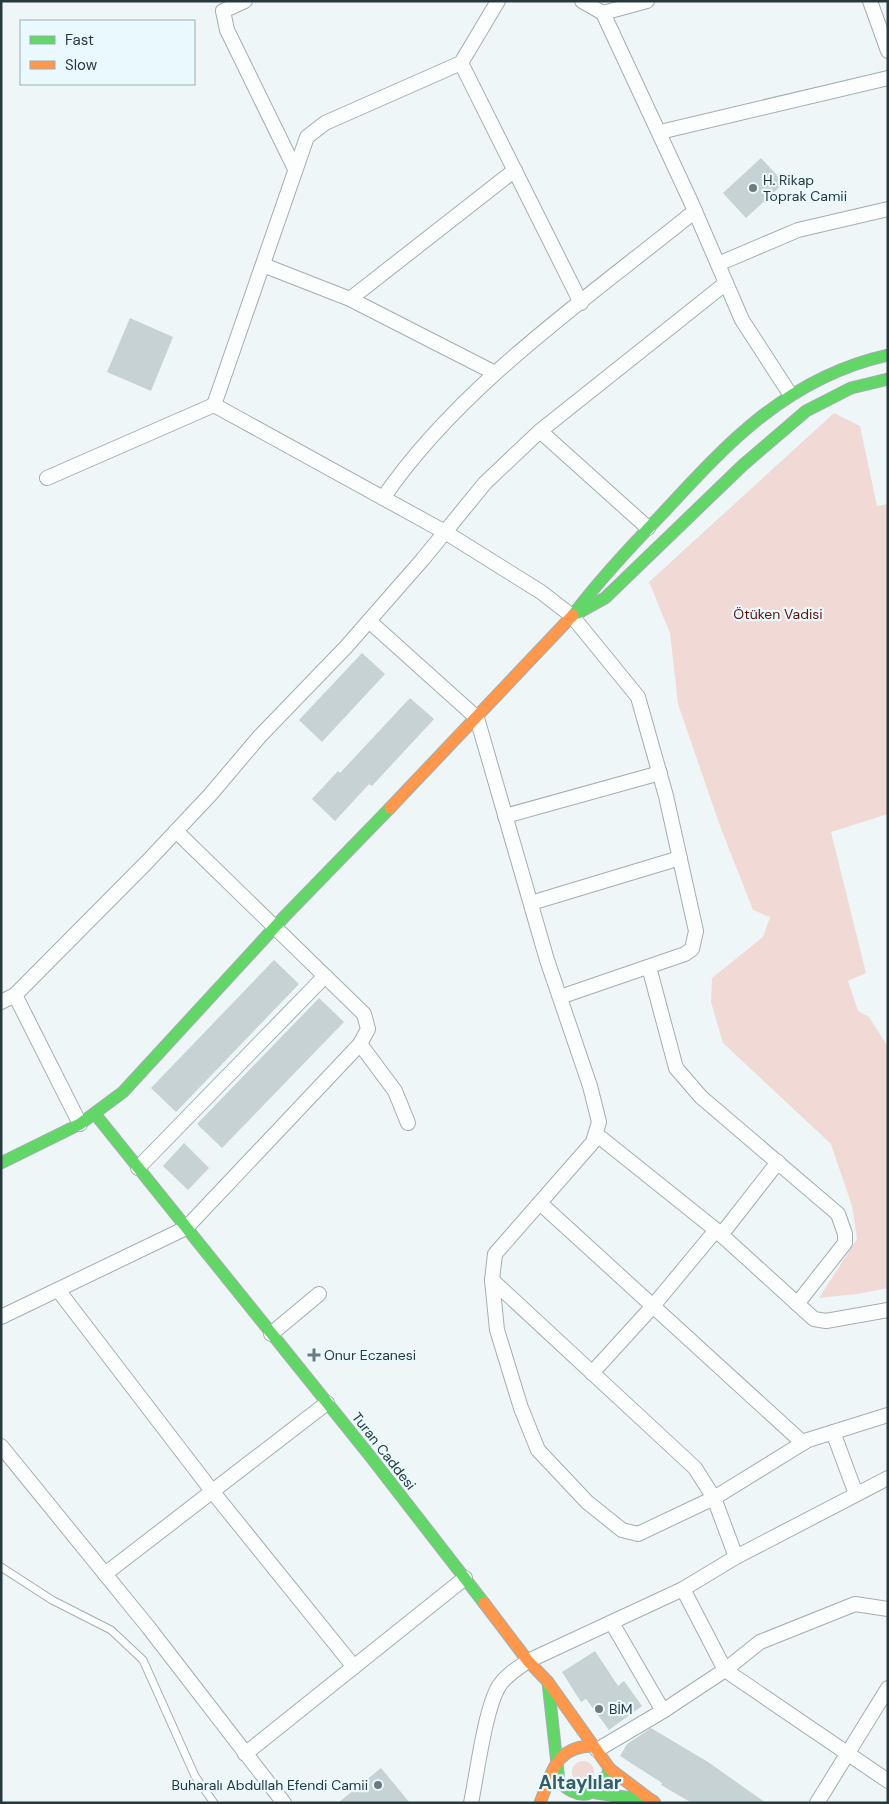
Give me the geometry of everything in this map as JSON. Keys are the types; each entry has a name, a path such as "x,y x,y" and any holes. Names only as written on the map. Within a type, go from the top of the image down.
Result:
{"street":[{"path":"245,1 223,11 227,30 295,169"},
{"path":"47,478 214,406 307,137 325,123 461,62 498,1"},
{"path":"582,1 604,12 660,132 742,320 790,394"},
{"path":"604,12 647,1"},
{"path":"870,1 888,51"},
{"path":"461,62 581,303"},
{"path":"660,132 888,78"},
{"path":"350,299 515,170"},
{"path":"718,264 798,230 888,210"},
{"path":"383,498 407,464 495,373 695,211"},
{"path":"263,265 350,299 495,373"},
{"path":"1,1002 15,995 176,831 260,736 369,621 485,482 540,431 726,283"},
{"path":"1,1163 80,1124 123,1092 161,1053 275,927 477,718 572,616 596,584 723,448 790,394 856,362 888,355"},
{"path":"572,616 605,598 742,465 806,411 851,388 888,379"},
{"path":"214,406 445,532 540,592 572,616 638,697 660,774 696,931 692,949 671,959 560,997"},
{"path":"540,431 648,528"},
{"path":"369,621 477,718 531,903 590,1086 599,1122 593,1142 495,1254 493,1260 492,1280 497,1330 521,1408 538,1450 587,1502 622,1530 638,1534 714,1498 803,1442 888,1415"},
{"path":"505,816 660,774"},
{"path":"1,1317 186,1228 360,1044 368,1029 364,1014 176,831"},
{"path":"531,903 680,858"},
{"path":"649,967 676,1068 701,1097 838,1214 846,1234 845,1243 797,1304"},
{"path":"138,1168 325,976"},
{"path":"15,995 80,1124"},
{"path":"360,1044 395,1092 408,1123"},
{"name":"Turan Caddesi","path":"95,1114 327,1403 528,1661 548,1682 610,1769 654,1802"},
{"path":"596,1134 718,1233 814,1319 826,1321 888,1310"},
{"path":"592,1373 718,1233 778,1162"},
{"path":"540,1203 803,1442"},
{"path":"492,1280 695,1468 714,1498 736,1557"},
{"path":"58,1290 212,1492 354,1667"},
{"path":"271,1334 319,1294"},
{"path":"105,1574 327,1403"},
{"path":"833,1432 856,1494"},
{"path":"1,1446 105,1574 284,1803"},
{"path":"471,1803 491,1707 499,1686 509,1674 528,1661 683,1589 736,1557 888,1478"},
{"path":"245,1754 464,1578"},
{"path":"683,1589 725,1670 888,1781"},
{"path":"540,1803 556,1765 565,1750 572,1746 595,1748 663,1711 725,1670 760,1642 855,1604 888,1609"},
{"path":"612,1623 663,1711"},
{"path":"548,1682 559,1782 572,1795 591,1797"},
{"path":"817,1803 846,1753 888,1688"},
{"path":"575,1803 591,1797 602,1787 610,1769"},
{"name":"Turan Caddesi","path":"591,1797 654,1802"}],"lane":[{"path":"1,1567 52,1600 111,1630 143,1660 194,1776 214,1803"}],"green space":[{"name":"Ötüken Vadisi","path":"834,413 860,426 877,506 888,504 888,814 831,832 866,973 848,981 858,1011 869,1017 888,1047 888,1288 819,1298 857,1239 852,1206 831,1144 723,1043 711,1002 712,978 763,937 770,917 753,910 720,826 678,704 670,633 649,582"},
{"path":"579,1761 587,1761 594,1768 594,1776 587,1783 579,1783 572,1776 572,1768"}],"building":[{"name":"H. Rikap Toprak Camii","path":"761,158 784,183 746,218 723,193"},
{"path":"130,318 173,337 151,391 107,372"},
{"path":"362,653 385,674 322,742 299,720"},
{"path":"410,698 434,719 372,786 369,784 335,821 312,799 338,771 340,773"},
{"path":"274,960 299,984 176,1112 151,1088"},
{"path":"319,998 344,1022 222,1148 197,1124"},
{"path":"184,1143 209,1168 188,1190 163,1166"},
{"path":"595,1651 618,1686 624,1681 642,1706 609,1730 586,1699 581,1702 562,1672"},
{"path":"651,1728 708,1762 766,1803 692,1803 661,1785 662,1783 620,1756 627,1744"},
{"name":"Buharalı Abdullah Efendi Camii","path":"381,1768 410,1803 338,1803"}],"traffic: fast":[{"path":"573,615 616,563 688,486 737,437 763,415 820,379 853,365 888,355"},
{"path":"578,613 605,598 743,465 806,411 851,388 888,379"},
{"path":"1,1163 80,1124 123,1092 285,916 390,808"},
{"path":"95,1114 370,1456 484,1603"},
{"path":"548,1682 559,1782 575,1793 589,1794 595,1791 610,1769"},
{"path":"596,1793 653,1801"}],"traffic: slow":[{"path":"390,808 573,615"},
{"path":"484,1603 528,1661 548,1682 610,1769 655,1803"},
{"path":"540,1803 552,1772 563,1756 580,1747 593,1746"}],"place":[{"name":"H. Rikap Toprak Camii","path":"753,188"},
{"name":"Onur Eczanesi","path":"314,1355"},
{"name":"BİM","path":"599,1709"},
{"name":"Buharalı Abdullah Efendi Camii","path":"378,1785"}],"district":[{"name":"Altaylılar","path":"580,1782"}]}
